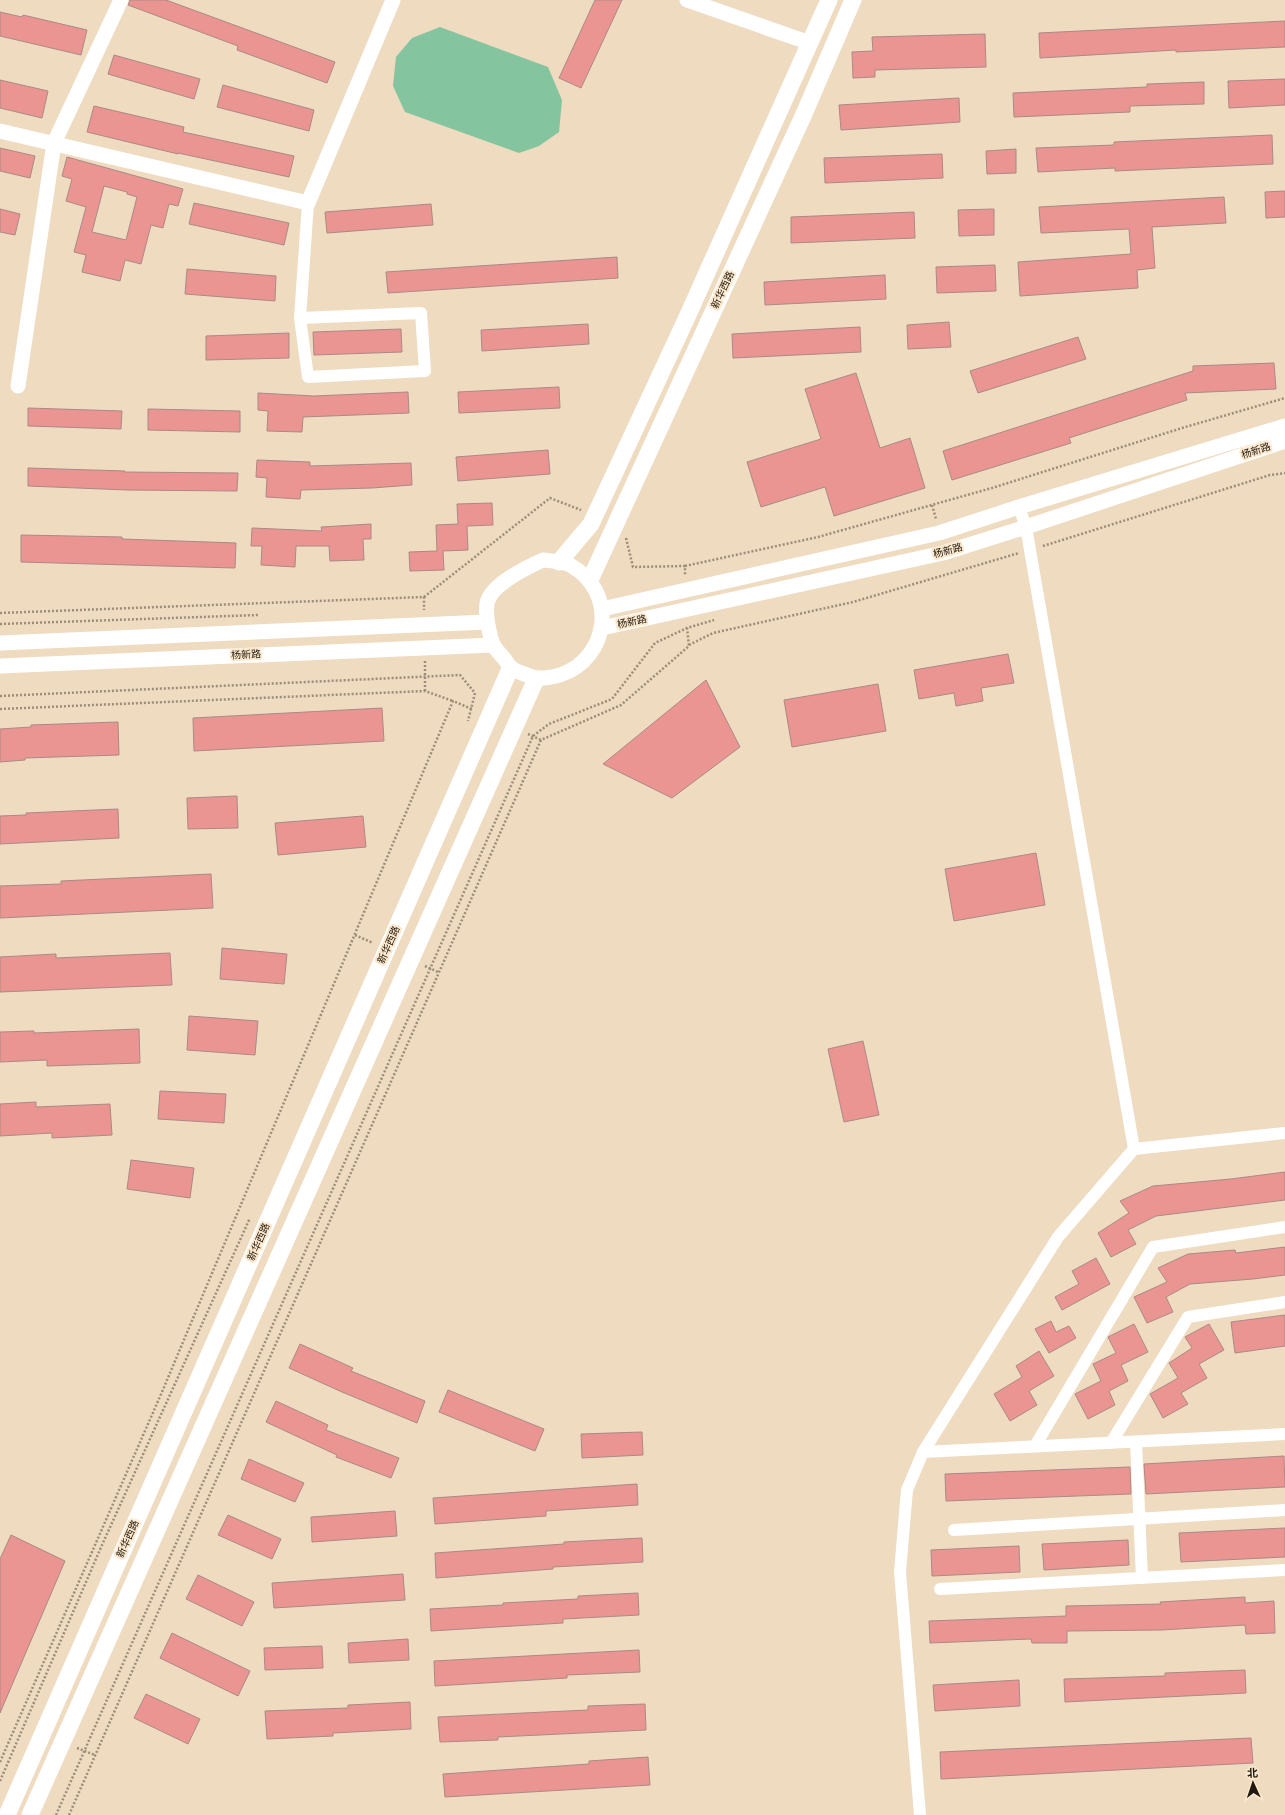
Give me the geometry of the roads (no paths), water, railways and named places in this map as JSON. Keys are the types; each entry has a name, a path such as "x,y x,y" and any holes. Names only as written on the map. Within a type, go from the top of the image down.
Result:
{"main road":[{"path":"559,562 591,524 691,308 829,0"},
{"name":"新华西路","path":"590,580 804,114 854,0"},
{"name":"新华西路","path":"7,1815 510,669"},
{"path":"30,1815 536,679"}],"street":[{"path":"18,386 54,143 121,0"},
{"path":"300,318 421,313 425,371 308,377 300,318 308,203 393,0"},
{"path":"687,0 810,43"},
{"path":"0,131 308,203"},
{"name":"杨新路","path":"602,609 939,534 1019,507 1285,426"},
{"name":"杨新路","path":"602,628 943,553 1285,442"},
{"path":"1019,507 1026,527 1134,1149"},
{"path":"543,560 569,564 590,580 598,595 602,609 602,628 592,652 571,671 551,678 536,679 510,669 493,644 487,622 487,602 501,583 524,569 543,560"},
{"path":"0,643 487,622"},
{"name":"杨新路","path":"0,666 493,644"},
{"path":"920,1815 900,1572 907,1490 923,1452 1058,1236 1134,1149 1285,1133"},
{"path":"1035,1446 1153,1247 1285,1227"},
{"path":"1111,1443 1188,1317 1285,1302"},
{"path":"923,1452 1285,1434"},
{"path":"1136,1442 1142,1578"},
{"path":"954,1530 1285,1510"},
{"path":"940,1590 1285,1570"}]}
